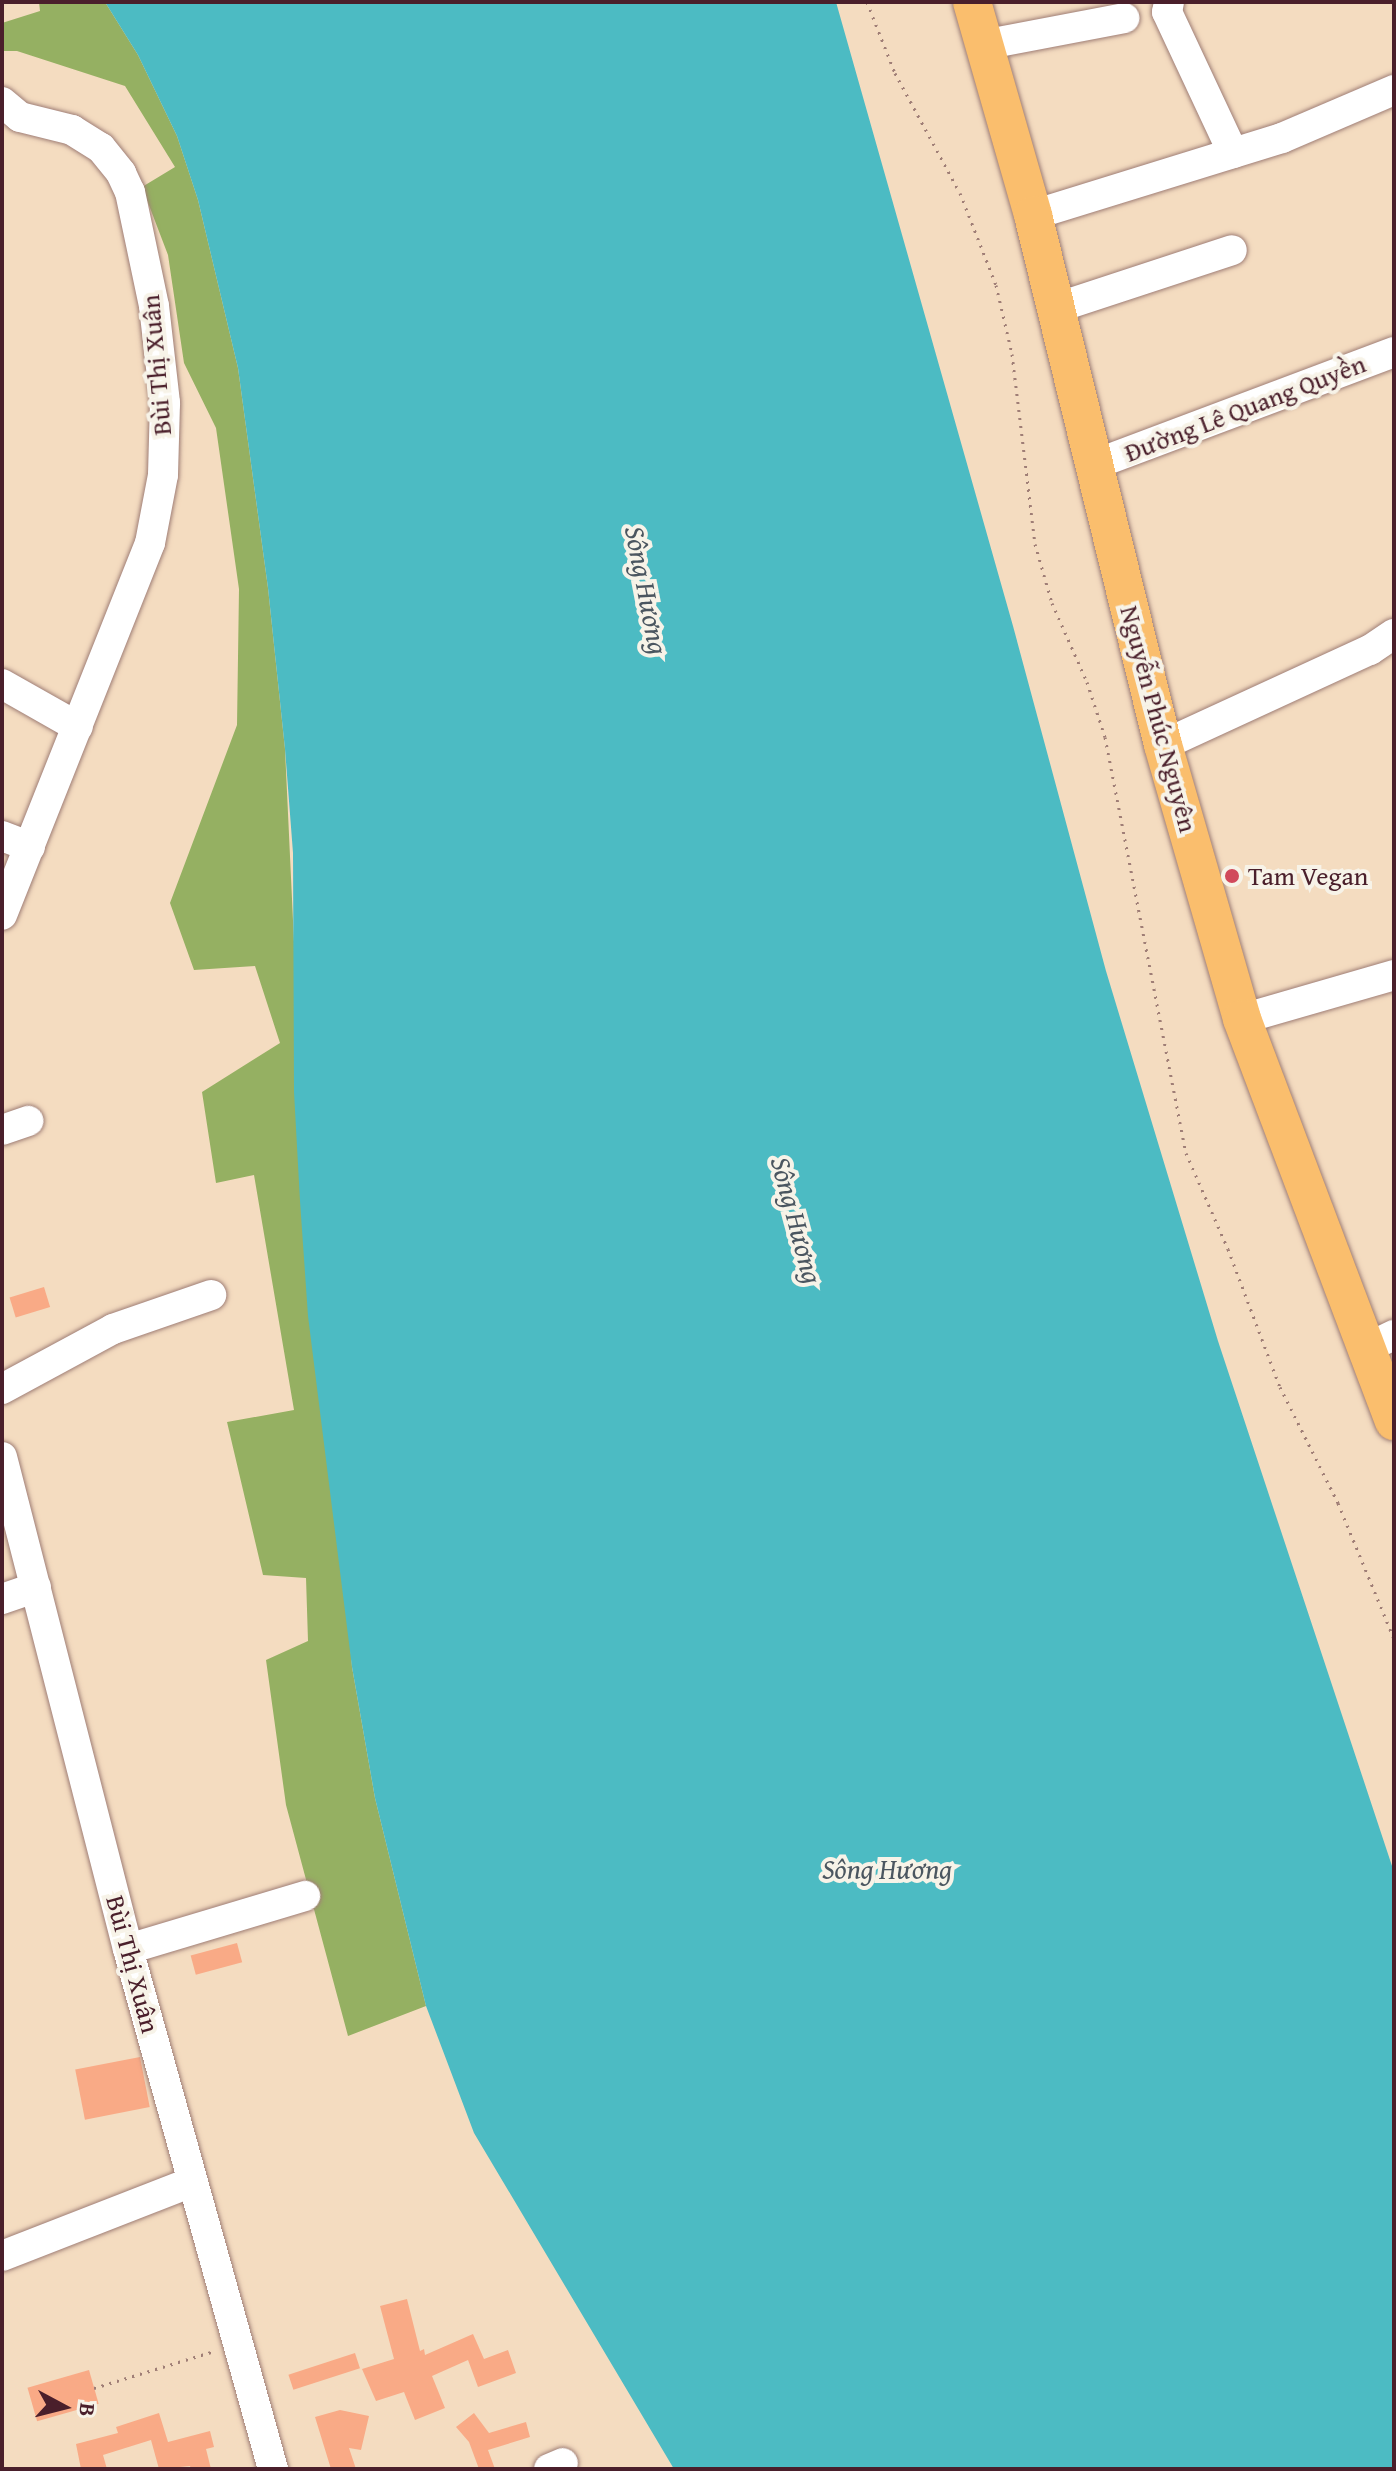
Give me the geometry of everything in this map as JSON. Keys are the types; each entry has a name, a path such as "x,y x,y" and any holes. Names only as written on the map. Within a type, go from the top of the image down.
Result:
{"main road":[{"name":"Nguyễn Phúc Nguyên","path":"972,2 1033,215 1163,745 1242,1019 1380,1342 1394,1421"}],"street":[{"path":"1169,2 1167,12 1233,153"},
{"path":"983,45 1124,18"},
{"path":"1033,215 1282,138 1394,90"},
{"name":"Bùi Thị Xuân","path":"2,915 16,841 78,727 150,543 163,475 165,403 154,306 130,192 121,173 101,148 72,130 8,115"},
{"path":"1056,308 1232,250"},
{"name":"Đường Lê Quang Quyền","path":"1096,464 1394,352"},
{"path":"1163,745 1370,650 1394,634"},
{"path":"2,684 78,727"},
{"path":"1242,1019 1394,975"},
{"path":"2,1389 113,1329 211,1295"},
{"name":"Bùi Thị Xuân","path":"2,1457 128,1949 273,2469"},
{"path":"2,1599 36,1587"},
{"path":"128,1949 305,1896"},
{"path":"2,2256 192,2182"}],"path":[{"path":"867,2 911,106 960,193 996,285 1012,354 1035,544 1052,603 1087,682 1105,737 1186,1153 1228,1249 1275,1375 1338,1503 1394,1639"},
{"path":"94,2388 237,2343"}],"green space":[{"path":"39,2 105,2 138,55 177,136 198,200 238,368 268,588 285,749 295,963 352,1667 375,1798 426,2006 348,2036 286,1805 266,1660 308,1641 306,1578 263,1575 227,1422 294,1410 254,1175 216,1183 202,1092 280,1043 255,966 194,970 170,903 237,725 239,589 216,428 184,363 168,255 142,187 175,167 125,86 17,51 2,51 2,23 40,11"}],"water":[{"name":"Sông Hương","path":"105,2 836,2 1013,626 1106,971 1218,1341 1394,1872 1394,2469 674,2469 474,2133 426,2006 375,1798 352,1667 308,1316 294,1092 293,853 285,749 268,588 238,368 198,200 177,136 138,55"}],"building":[{"path":"44,1287 50,1307 16,1318 10,1298"},
{"path":"237,1943 242,1962 196,1975 191,1955"},
{"path":"140,2057 150,2107 85,2120 75,2070"},
{"path":"407,2299 420,2351 424,2349 425,2355 473,2334 484,2359 508,2350 516,2373 478,2387 468,2360 432,2376 445,2408 415,2420 404,2392 376,2401 362,2369 394,2359 380,2306"},
{"path":"355,2353 360,2368 293,2390 288,2375"},
{"path":"89,2370 99,2404 37,2421 27,2388"},
{"path":"340,2410 369,2416 361,2450 349,2448 356,2469 331,2469 315,2417"},
{"path":"159,2413 168,2442 210,2431 214,2447 206,2449 211,2469 191,2469 190,2466 159,2469 151,2440 103,2455 107,2469 81,2469 76,2444 118,2433 116,2427"},
{"path":"474,2413 489,2433 526,2422 530,2437 488,2450 495,2469 479,2469 469,2442 456,2427"}],"place":[{"name":"Tam Vegan","path":"1232,876"}]}
